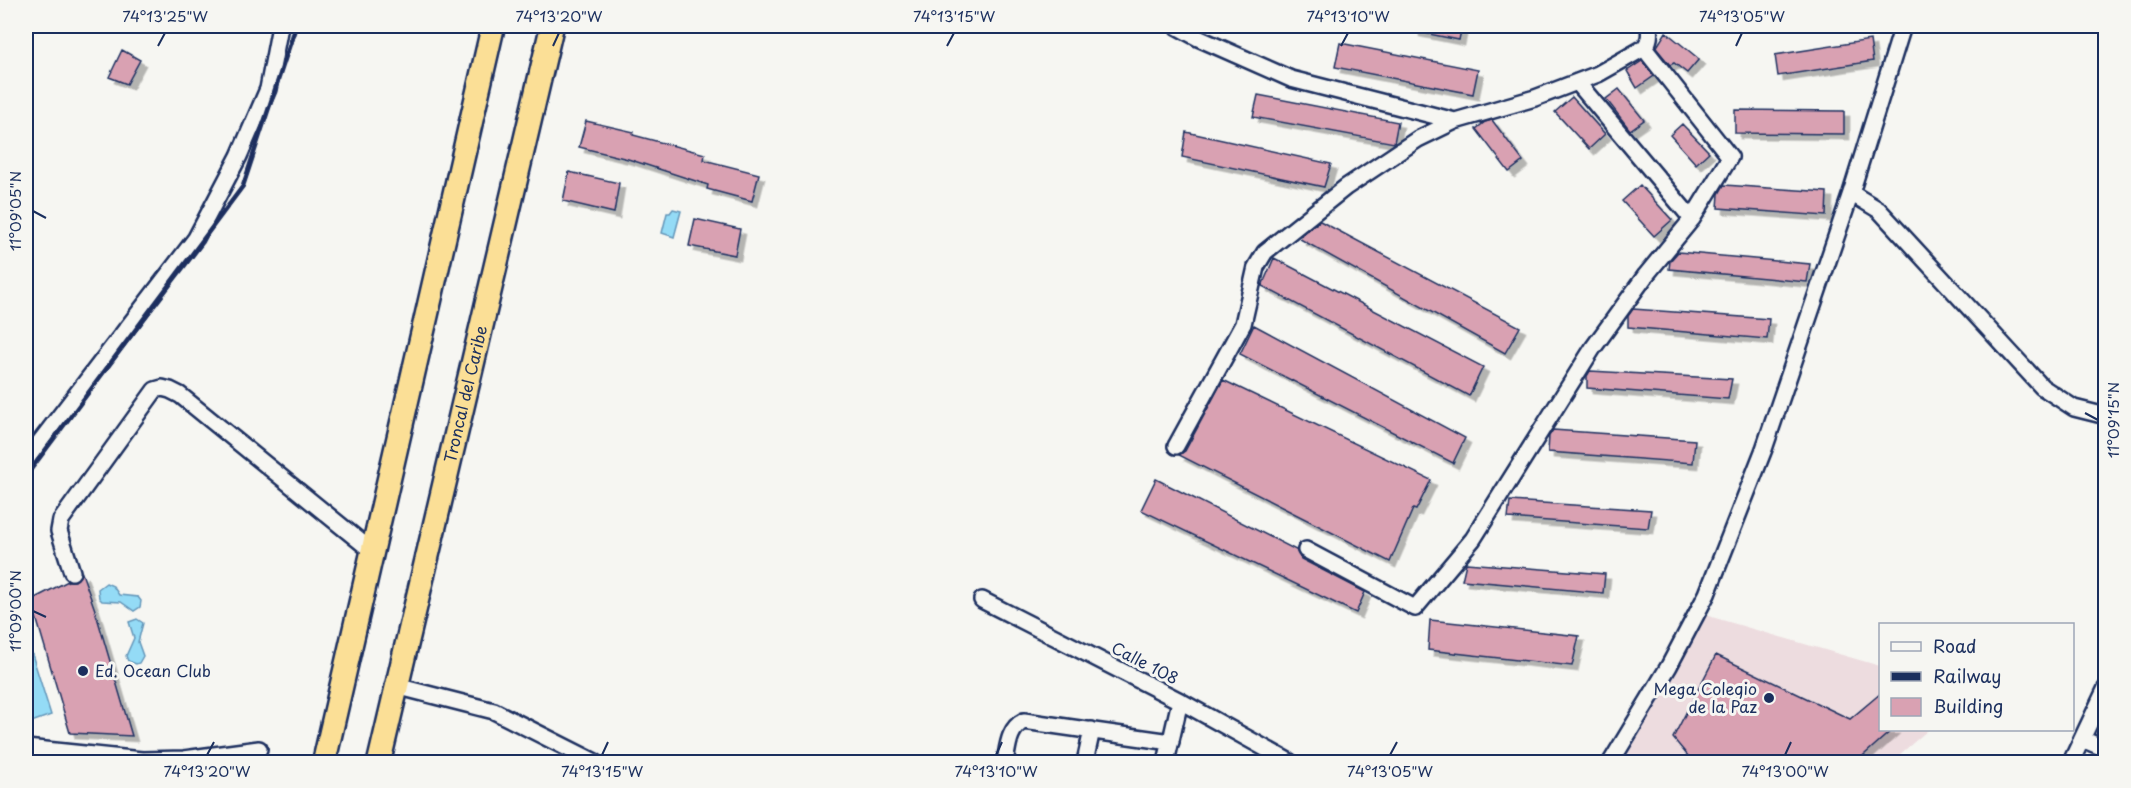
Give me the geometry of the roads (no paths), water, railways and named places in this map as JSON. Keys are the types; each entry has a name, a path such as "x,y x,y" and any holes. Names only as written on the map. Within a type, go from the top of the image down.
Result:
{"highway":[{"path":"324,762 493,26"},
{"name":"Troncal del Caribe","path":"379,762 552,26"}],"street":[{"path":"26,460 196,238 239,156 268,89 280,26"},
{"path":"1176,26 1291,79 1455,121"},
{"path":"1176,446 1243,324 1256,267 1265,252 1362,176 1418,140 1455,121 1535,98 1598,74 1644,48 1650,37 1649,26"},
{"path":"1611,762 1669,666 1707,594 1764,449 1851,193 1903,26"},
{"path":"1306,550 1415,608 1473,539 1593,348 1646,275 1692,219 1730,157 1644,48"},
{"path":"1577,82 1692,219"},
{"path":"1851,193 1879,210 2042,387 2074,408 2106,416"},
{"path":"72,572 59,531 61,520 155,390 162,388 180,395 372,551"},
{"name":"Calle 108","path":"982,600 1180,701 1290,762"},
{"path":"396,686 494,711 594,762"},
{"path":"2071,762 2106,688"},
{"path":"1166,762 1180,701"},
{"path":"1005,762 1011,731 1024,721 1171,742"},
{"path":"1085,762 1092,730"},
{"path":"2082,739 2106,749"},
{"path":"26,748 142,760 184,759 259,749"}],"water":[{"path":"673,209 681,211 674,237 662,233 667,213"},
{"path":"106,583 113,586 119,595 138,597 141,601 140,607 134,611 121,602 102,601 99,598 98,589"},
{"path":"137,619 143,623 138,642 143,656 136,664 128,661 126,656 134,638 129,622"},
{"path":"31,651 51,715 26,724 26,652"}],"railway":[{"path":"26,476 243,186 296,26"}],"place":[{"name":"Ed. Ocean Club","path":"83,671"},
{"name":"Mega Colegio de la Paz","path":"1769,698"}]}
